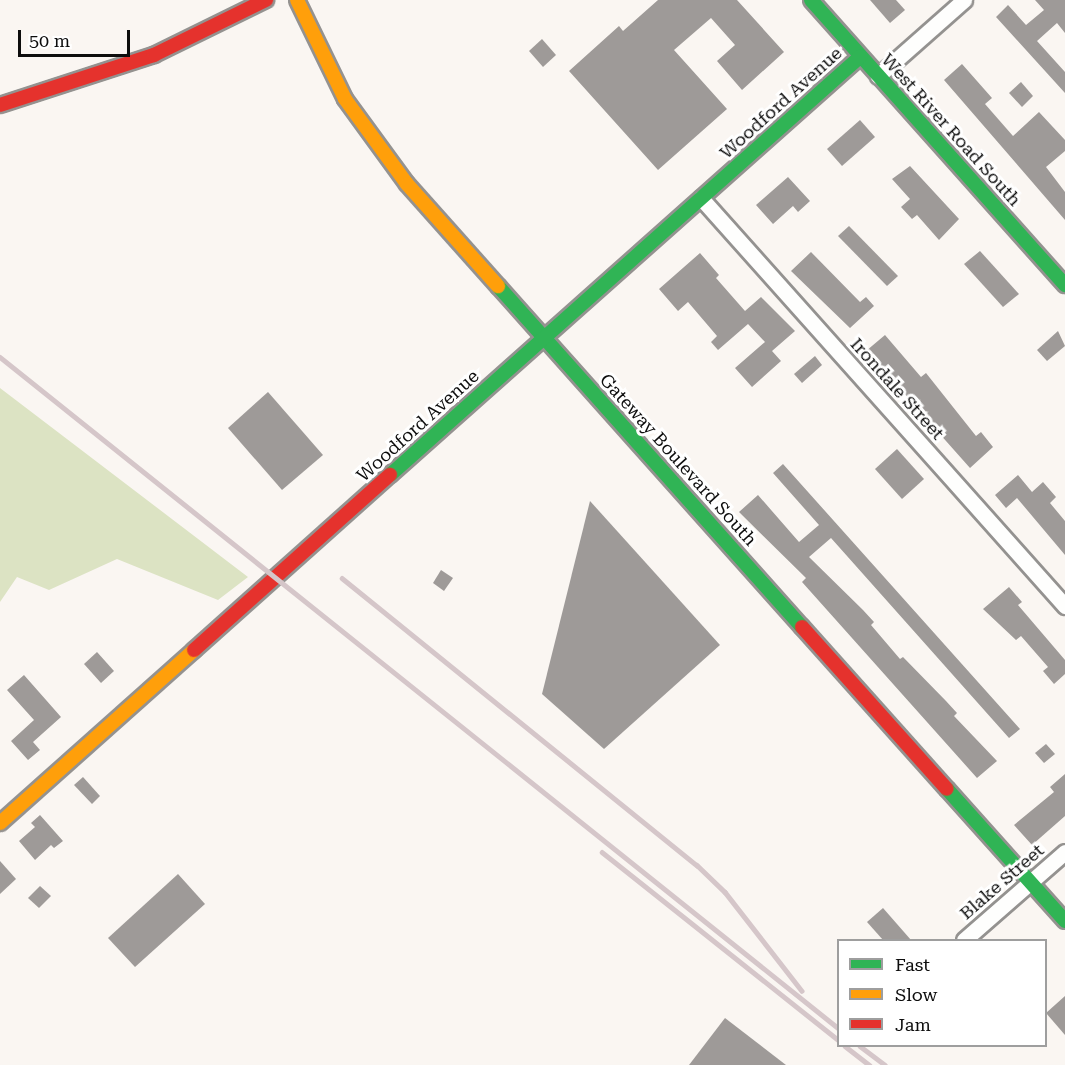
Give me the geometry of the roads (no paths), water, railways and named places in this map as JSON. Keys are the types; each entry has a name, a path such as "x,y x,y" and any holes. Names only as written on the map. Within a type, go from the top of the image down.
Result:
{"main road":[{"path":"0,105 153,55 266,0"},
{"name":"Gateway Boulevard South","path":"297,0 325,62 375,143 544,338 1065,921"},
{"name":"West River Road South","path":"811,0 1065,285"},
{"name":"Woodford Avenue","path":"0,823 861,56"}],"street":[{"path":"879,76 964,0"},
{"name":"Irondale Street","path":"700,198 1065,606"},
{"name":"Blake Street","path":"965,939 1065,852"}],"railway":[{"path":"0,357 837,1027"},
{"path":"342,578 697,865 725,892 802,991"},
{"path":"602,852 837,1039"},
{"path":"846,1047 869,1065"},
{"path":"861,1047 885,1065"}]}
